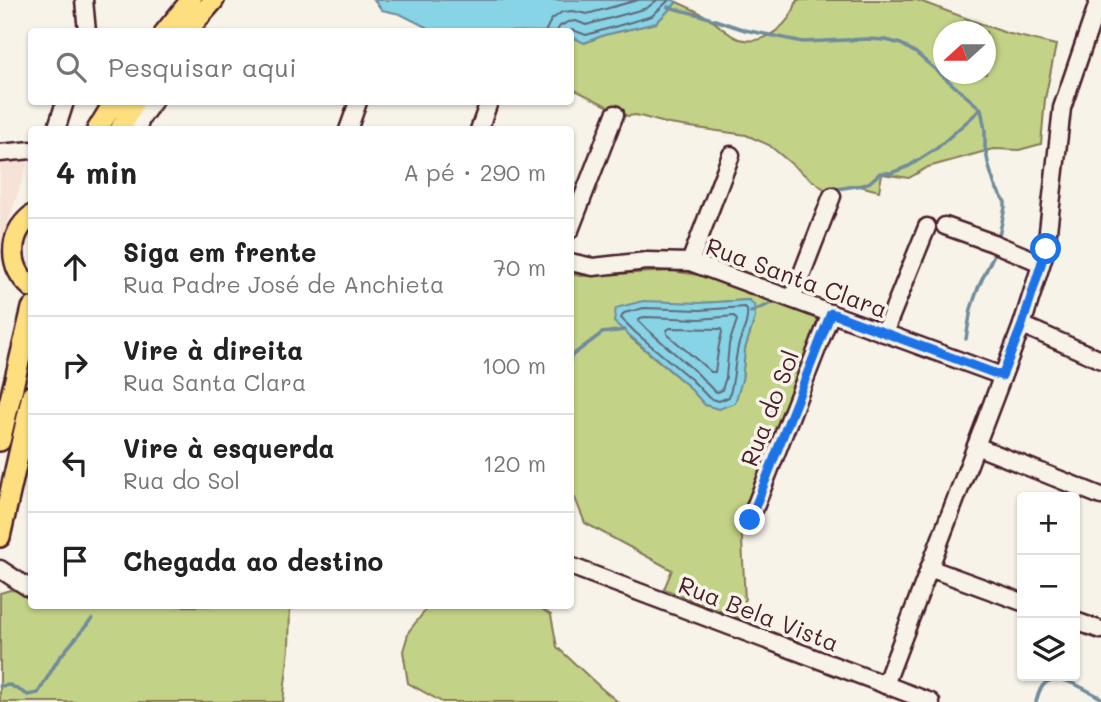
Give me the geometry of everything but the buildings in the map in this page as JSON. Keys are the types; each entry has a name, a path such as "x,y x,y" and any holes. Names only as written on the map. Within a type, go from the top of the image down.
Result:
{"main road":[{"path":"168,28 191,0"},
{"path":"190,28 214,0"},
{"path":"99,126 112,105"},
{"path":"122,126 132,105"},
{"path":"28,219 17,232 13,251 17,271 28,284"},
{"path":"0,441 28,325"},
{"path":"0,537 28,413"}],"street":[{"path":"84,0 87,28"},
{"path":"203,28 222,0"},
{"path":"885,685 1022,325 1046,249 1062,108 1099,0"},
{"path":"57,126 64,105"},
{"path":"139,126 151,105"},
{"path":"349,126 357,105"},
{"path":"480,126 488,105"},
{"path":"574,220 615,114"},
{"path":"0,153 28,150"},
{"path":"690,262 731,155"},
{"path":"792,299 832,196"},
{"path":"945,226 1041,263"},
{"path":"884,333 927,227"},
{"name":"Rua Santa Clara","path":"574,263 593,267 647,261 690,262 1002,376"},
{"name":"Rua do Sol","path":"750,520 831,313"},
{"path":"1022,325 1101,360"},
{"path":"976,446 1101,496"},
{"name":"Rua Bela Vista","path":"574,568 931,702"},
{"path":"929,568 1017,600"},
{"path":"0,569 28,586"},
{"path":"1080,623 1101,631"}],"shaded area":[{"path":"0,148 28,153 28,162 0,248"}],"green space":[{"path":"797,0 917,0 974,21 933,21 933,84 996,84 996,29 1056,45 1045,99 1041,144 1019,150 993,149 928,167 909,178 882,174 879,191 856,185 827,191 769,145 746,135 669,124 636,115 627,116 574,90 574,38 585,43 604,35 656,23 677,2 704,15 739,39 759,39 783,25"},
{"path":"672,271 705,276 820,320 741,520 746,621 664,589 672,570 585,523 574,498 574,275","holes":["749,300 755,317 745,349 742,380 719,409 706,405 687,385 631,338 700,303"]},
{"path":"10,590 28,592 28,609 290,609 283,702 0,702 0,593"},
{"path":"427,609 542,609 551,615 557,647 618,702 442,702 408,683 403,651 409,631"}],"water":[{"path":"374,0 677,2 656,23 604,35 584,43 574,38 574,28 428,28 400,14 382,10"},
{"path":"749,300 754,305 755,317 745,349 742,380 735,403 719,409 705,405 687,385 614,322 616,308 643,301 700,303"}],"waterway":[{"path":"668,7 745,30 803,42 886,40 901,44 916,53 981,109 989,167 995,186 1005,202 998,241"},
{"path":"830,190 863,185 880,173 891,173 909,166 936,149 981,109"},
{"path":"966,339 978,288 997,248"},
{"path":"751,312 779,300"},
{"path":"574,354 602,333 625,330"},
{"path":"0,686 10,685 28,695 38,693 59,658 92,619"},
{"path":"1036,702 1043,686 1053,680 1067,681 1101,698"}],"route":[{"path":"750,520 831,313 1002,376 1022,325 1046,249"}]}
